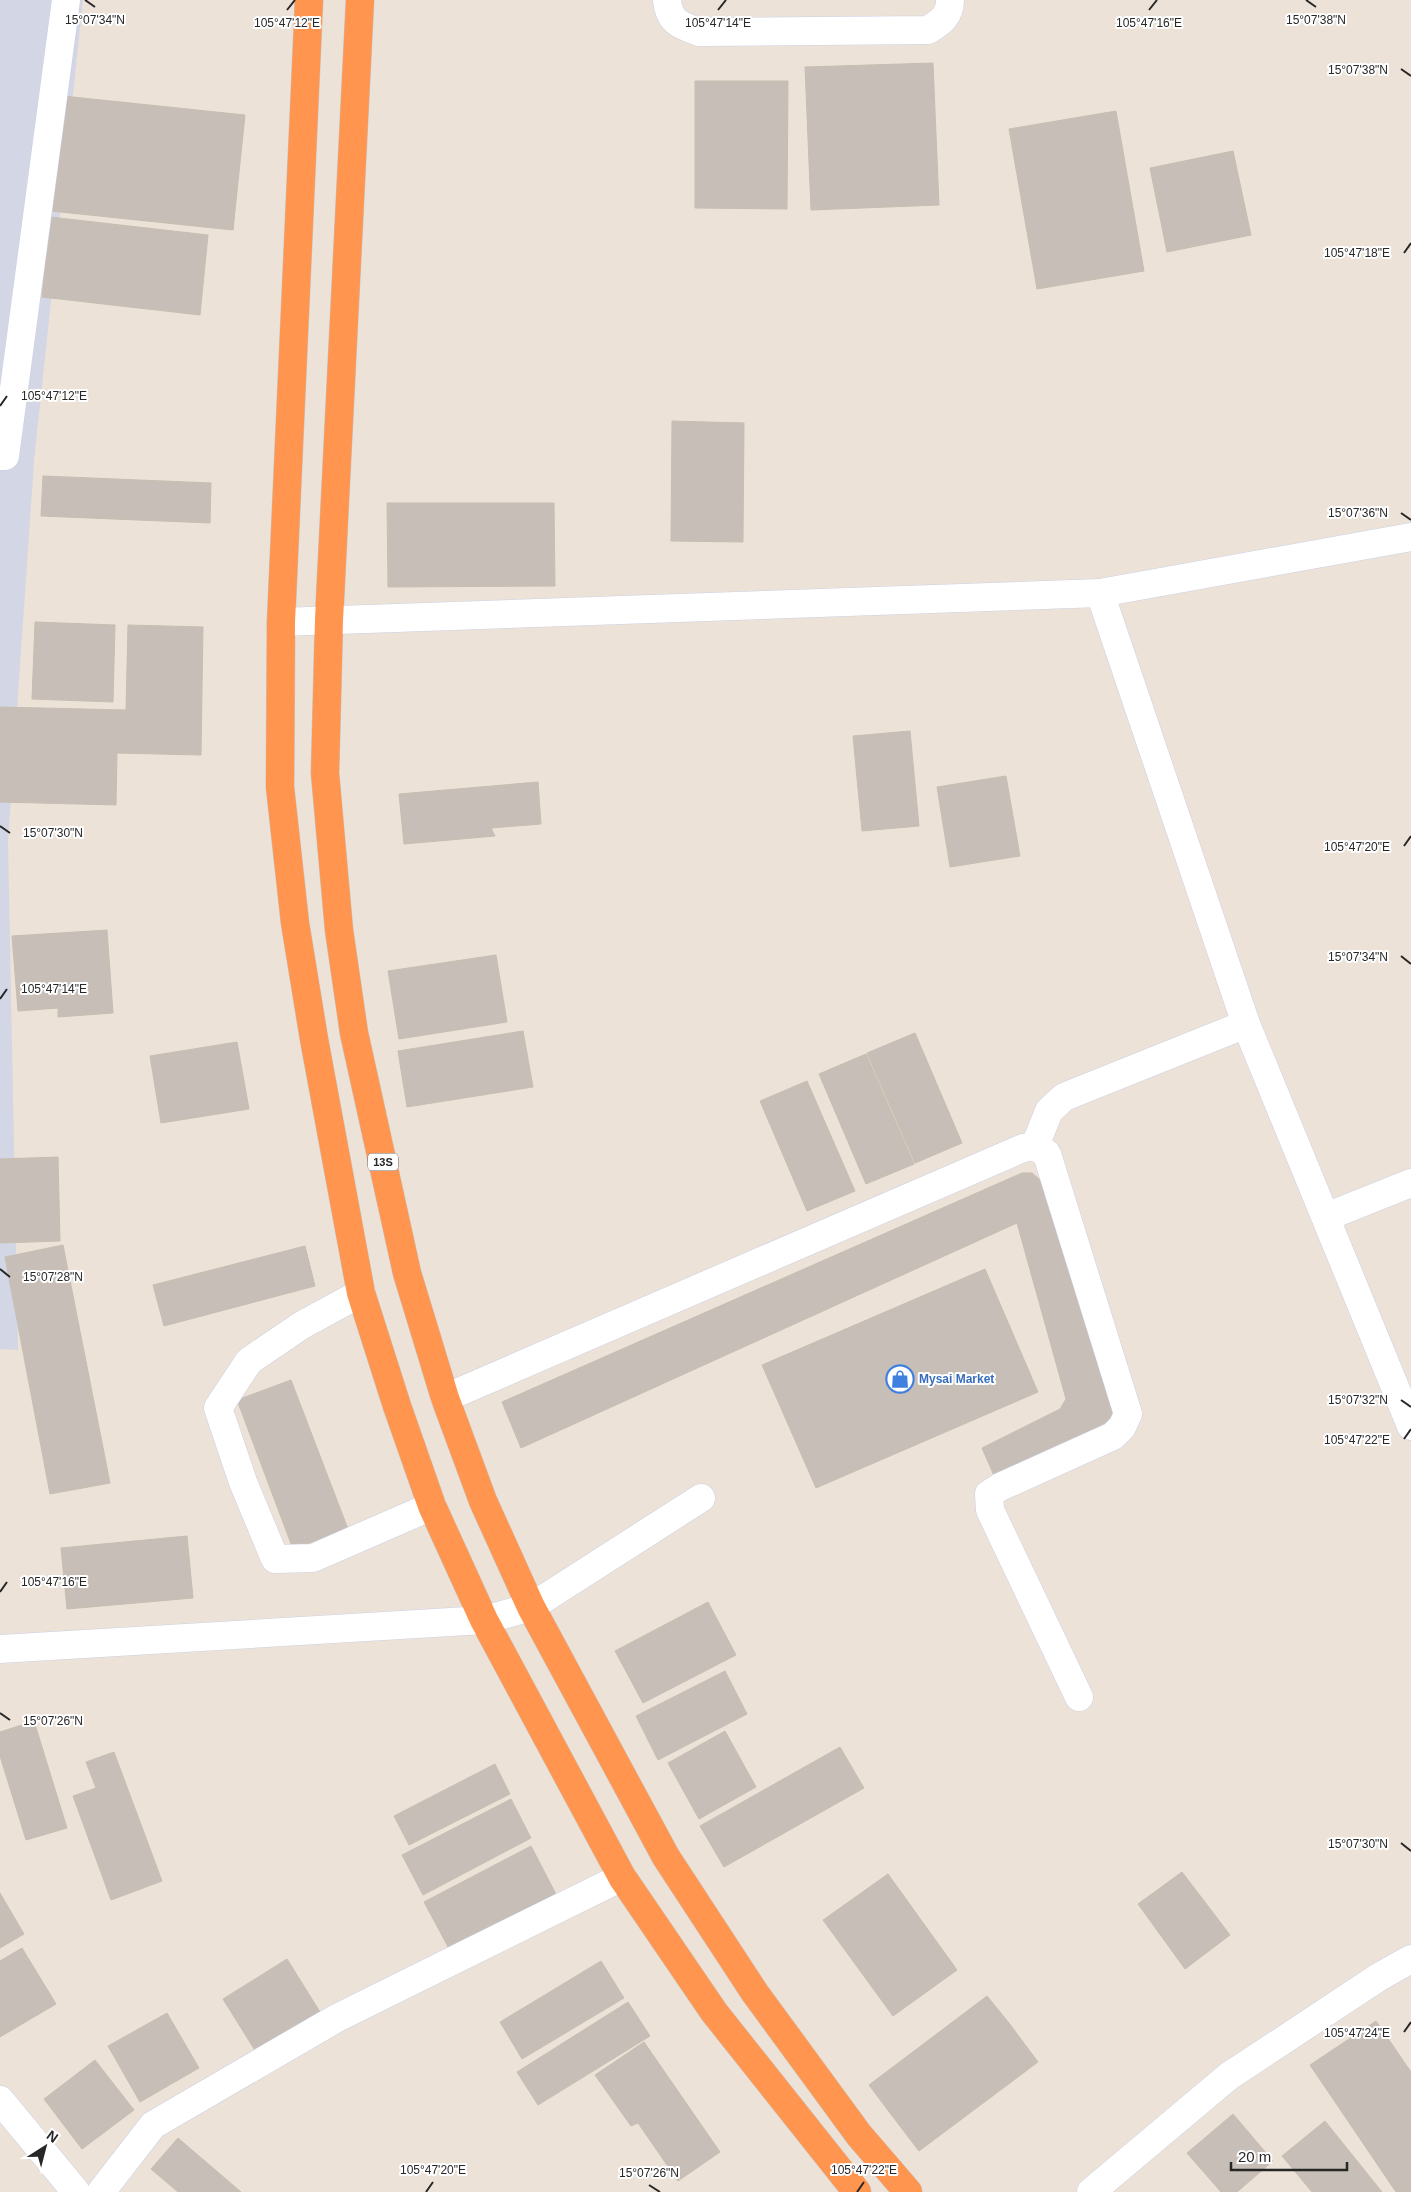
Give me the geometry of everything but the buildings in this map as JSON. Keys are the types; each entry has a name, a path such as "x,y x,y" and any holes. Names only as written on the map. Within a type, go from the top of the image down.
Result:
{"highway":[{"path":"309,0 281,622 280,787 295,923 314,1039 361,1292 397,1406 432,1506 484,1620 622,1877 714,2012 856,2192"},
{"name":"13S","path":"360,0 329,620 325,773 340,939 354,1033 407,1273 446,1398 484,1501 530,1607 666,1857 761,2001 859,2135 908,2192"}],"street":[{"path":"0,456 5,456 66,0"},
{"path":"667,0 668,13 681,25 699,32 928,30 944,21 950,8 950,0"},
{"path":"281,622 1100,592 1411,537"},
{"path":"1100,592 1246,1024 1411,1426"},
{"path":"1036,1146 1050,1111 1064,1097 1246,1024"},
{"path":"446,1398 1022,1148 1036,1146 1047,1154 1128,1414 1122,1427 1113,1436 1000,1486 989,1494 990,1510 1079,1697"},
{"path":"1326,1217 1411,1183"},
{"path":"361,1292 302,1325 249,1361 218,1408 243,1482 275,1559 313,1558 432,1506"},
{"path":"0,1648 484,1620 530,1607 701,1498"},
{"path":"0,2100 76,2192 102,2192 152,2125 337,2018 622,1877"},
{"path":"1091,2192 1229,2076 1379,1977 1411,1959"}],"shaded area":[{"path":"0,0 83,0 34,461 8,841 18,1350 0,1349"}],"place":[{"name":"Mysai Market","path":"900,1379"}]}
